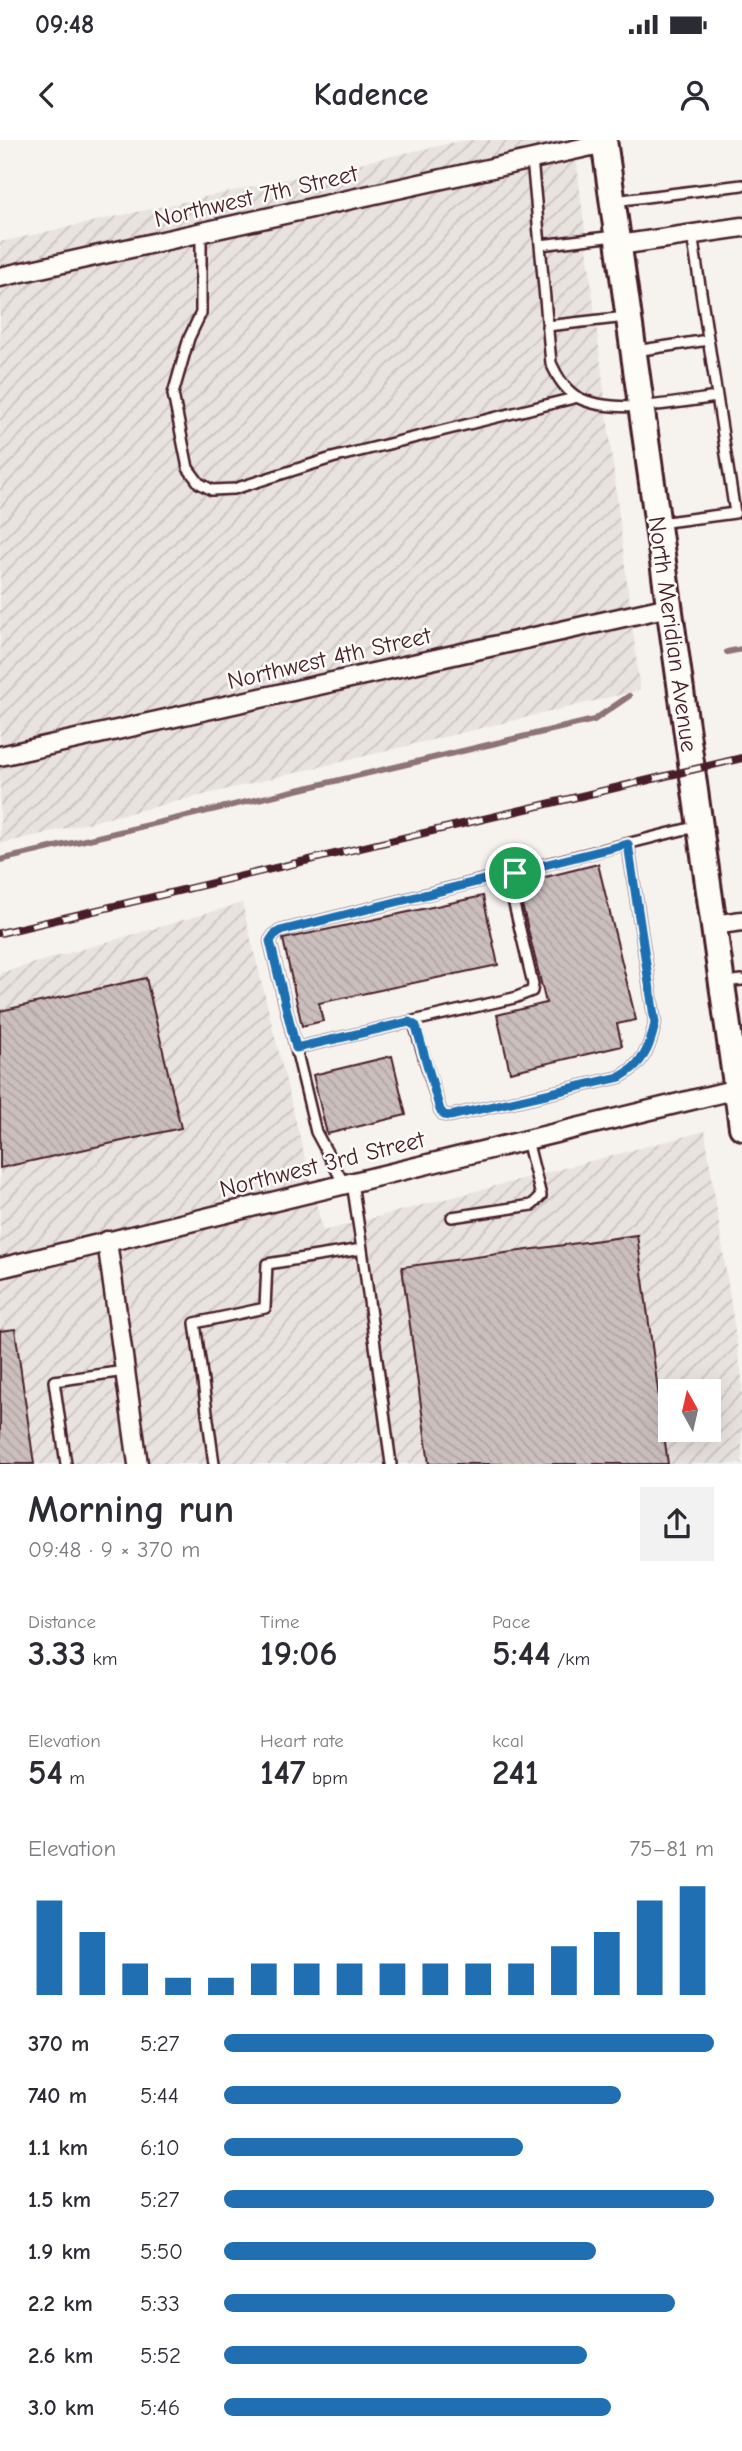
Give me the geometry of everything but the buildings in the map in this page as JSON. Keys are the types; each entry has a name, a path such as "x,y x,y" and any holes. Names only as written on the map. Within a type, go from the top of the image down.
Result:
{"main road":[{"name":"North Meridian Avenue","path":"604,141 713,925 732,981 737,1090 742,1128"}],"street":[{"name":"Northwest 7th Street","path":"0,277 604,141"},
{"path":"618,240 742,227"},
{"name":"Northwest 4th Street","path":"0,756 670,607"},
{"path":"713,925 742,921"},
{"name":"Northwest 3rd Street","path":"0,1268 737,1090"},
{"path":"107,1241 138,1464"}],"lane":[{"path":"533,159 551,363 565,388 578,397 599,404 641,406 717,397"},
{"path":"612,202 742,186"},
{"path":"201,233 201,313 189,338 173,394 188,468 199,483 212,490 234,489 332,458 578,397"},
{"path":"658,523 735,513 692,234"},
{"path":"540,245 618,240"},
{"path":"547,326 629,317"},
{"path":"634,352 708,340"},
{"path":"391,1464 362,1249 348,1183 316,1132 270,941 280,931 699,826"},
{"path":"409,1022 416,1026 440,1110 444,1115 450,1116 620,1077 631,1070 648,1050 655,1023 628,844"},
{"path":"296,1048 513,998 532,991 533,984 506,876"},
{"path":"452,1217 532,1205 541,1196 527,1140"},
{"path":"214,1464 195,1323 265,1308 267,1264 362,1249"},
{"path":"66,1464 54,1381 125,1371"}],"shaded area":[{"path":"465,140 574,140 640,690 0,844 0,242"},
{"path":"242,903 323,1231 705,1131 742,1378 742,1464 0,1464 0,973"}],"waterway":[{"path":"727,652 742,649"},
{"path":"0,860 594,720 629,696"}],"railway":[{"path":"0,933 742,758"}],"route":[{"path":"628,844 655,1023 648,1050 631,1070 620,1077 450,1116 444,1115 440,1110 414,1023 296,1048 270,941 274,935 280,931 515,873 628,844"}]}
